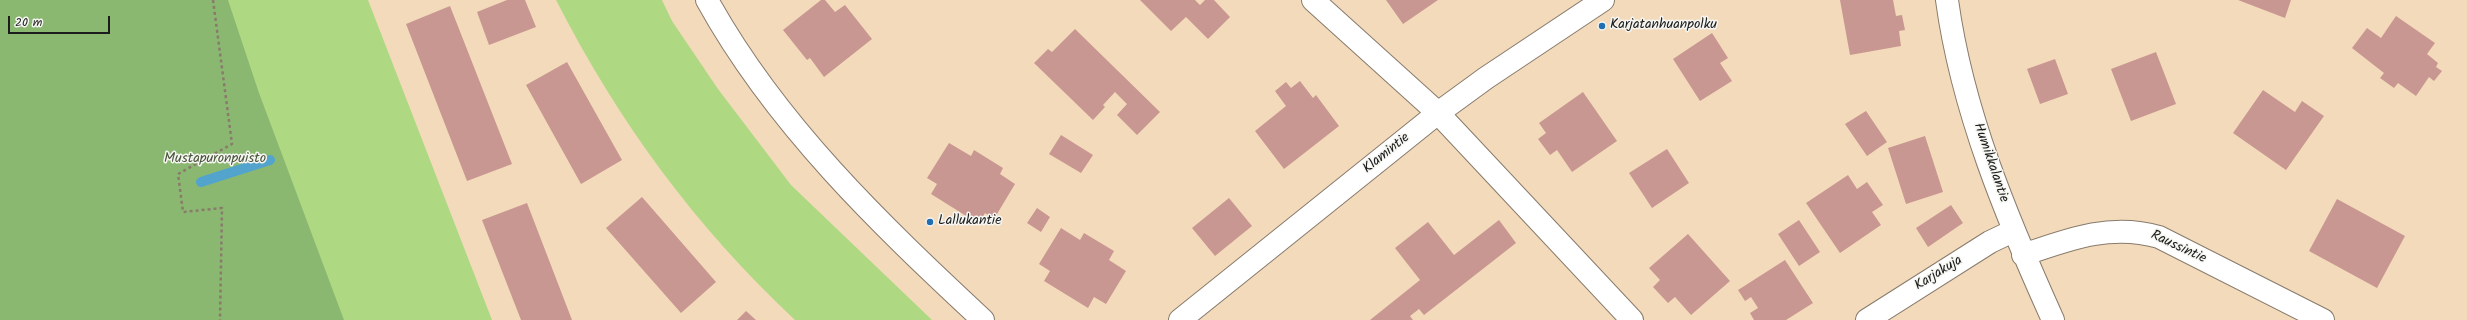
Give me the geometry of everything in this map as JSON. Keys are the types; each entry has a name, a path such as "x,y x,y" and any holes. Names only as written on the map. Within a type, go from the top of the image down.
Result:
{"street":[{"path":"707,0 741,56 795,128 858,201 983,320"},
{"path":"1313,0 1438,113 1632,320"},
{"name":"Klamintie","path":"1180,320 1438,113 1486,78 1603,0"},
{"name":"Humikkalantie","path":"1947,0 1959,66 1984,149 2013,231 2053,320"},
{"name":"Karjakuja","path":"1867,320 1990,242 2013,231"},
{"name":"Raussintie","path":"2023,254 2066,240 2098,232 2140,231 2159,236 2322,320"}],"path":[{"path":"214,0 232,144 178,174 183,212 222,208 220,320"}],"green space":[{"name":"Mustapuronpuisto","path":"0,0 368,0 492,320 0,320"},
{"name":"Mustapuronpuisto","path":"0,0 228,0 259,93 344,320 0,320"},
{"path":"556,0 662,0 672,21 718,89 791,185 932,320 795,320 758,284 724,247 661,170 606,89"}],"building":[{"path":"507,0 525,0 536,27 489,45 477,12"},
{"path":"821,0 825,0 835,12 845,5 872,39 824,77 810,58 807,60 783,30"},
{"path":"1140,0 1195,0 1200,5 1205,0 1214,0 1230,17 1208,39 1186,17 1171,31"},
{"path":"1386,0 1438,0 1403,24"},
{"path":"1840,0 1893,0 1896,16 1902,15 1905,30 1899,31 1901,46 1850,55"},
{"path":"2238,0 2291,0 2285,18"},
{"path":"450,6 512,164 467,181 406,24"},
{"path":"2396,16 2435,43 2427,54 2438,63 2436,67 2442,71 2434,81 2429,77 2416,96 2398,83 2394,88 2380,78 2384,73 2352,48 2367,28 2381,38"},
{"path":"1075,29 1160,112 1137,135 1117,115 1127,104 1115,92 1103,105 1105,107 1093,120 1034,63 1048,49 1052,52"},
{"path":"1712,33 1728,58 1720,63 1732,81 1700,101 1673,59"},
{"path":"2156,52 2176,104 2131,121 2111,69"},
{"path":"2055,59 2068,94 2040,104 2027,69"},
{"path":"567,62 622,160 581,184 526,85"},
{"path":"1300,81 1313,98 1316,95 1339,126 1284,169 1255,131 1286,106 1275,91 1286,82 1291,88"},
{"path":"2263,90 2295,112 2302,101 2324,116 2286,170 2233,133"},
{"path":"1583,92 1617,141 1572,172 1557,150 1550,155 1538,139 1546,133 1539,123"},
{"path":"1866,111 1887,142 1867,156 1845,124"},
{"path":"1061,135 1093,155 1081,173 1049,154"},
{"path":"1925,136 1943,192 1906,204 1888,148"},
{"path":"949,143 971,156 974,150 1003,168 1000,174 1015,184 994,219 985,213 979,224 931,194 937,184 927,178"},
{"path":"1667,149 1689,183 1652,208 1629,173"},
{"path":"1848,175 1857,189 1867,182 1883,205 1872,212 1881,225 1840,253 1806,203"},
{"path":"642,197 716,282 681,313 606,228"},
{"path":"1229,198 1252,226 1215,256 1192,228"},
{"path":"2337,199 2405,236 2377,288 2309,251"},
{"path":"527,203 572,320 521,320 482,220"},
{"path":"1951,205 1963,223 1928,247 1916,228"},
{"path":"1037,208 1050,217 1041,232 1027,223"},
{"path":"1499,220 1516,243 1424,315 1419,309 1410,316 1413,320 1370,320 1420,280 1395,248 1428,222 1454,255"},
{"path":"1799,220 1820,252 1799,266 1778,234"},
{"path":"1061,228 1080,240 1084,233 1114,251 1109,260 1126,271 1106,304 1094,297 1088,308 1044,281 1050,271 1039,264"},
{"path":"1688,234 1730,281 1691,315 1675,297 1668,303 1653,287 1660,280 1649,268"},
{"path":"1785,260 1813,303 1786,320 1754,320 1750,313 1758,308 1751,297 1745,301 1738,290"},
{"path":"746,311 756,320 737,320"}],"waterway":[{"path":"201,182 270,160"}],"place":[{"name":"Karjatanhuanpolku","path":"1602,26"},
{"name":"Lallukantie","path":"930,222"}]}
